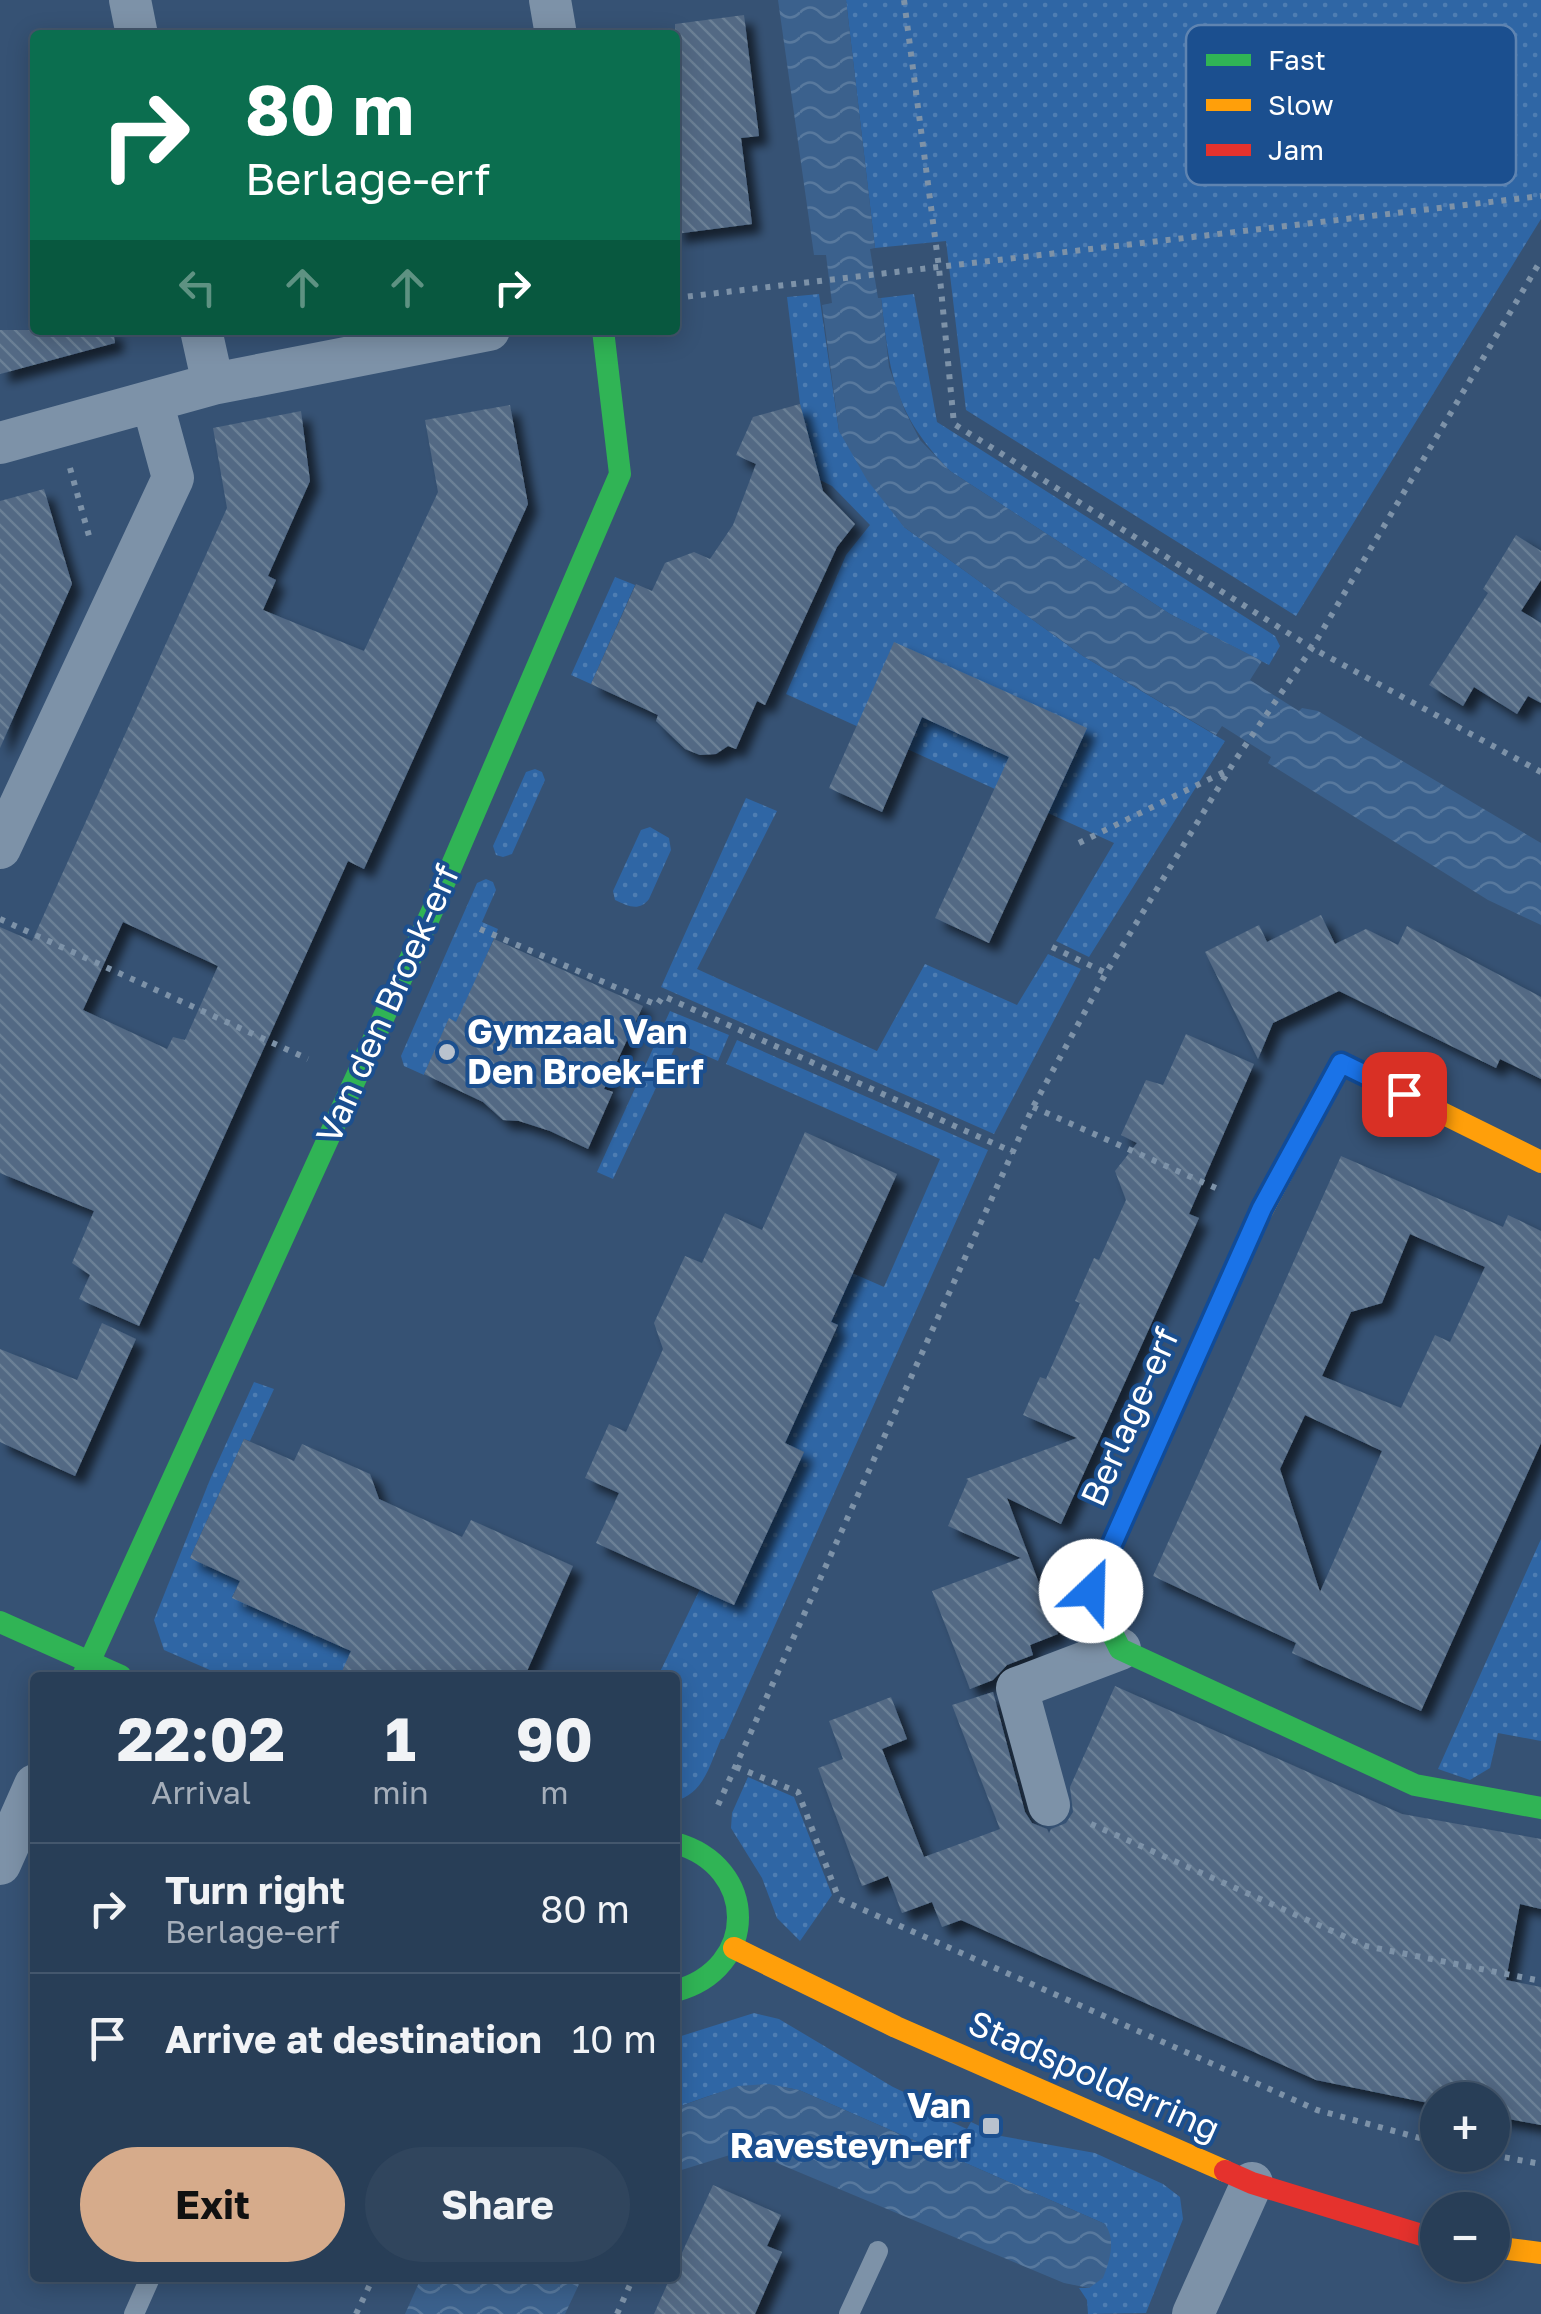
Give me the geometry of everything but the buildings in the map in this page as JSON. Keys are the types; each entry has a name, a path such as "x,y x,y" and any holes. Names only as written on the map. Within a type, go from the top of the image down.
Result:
{"street":[{"path":"130,0 136,30"},
{"path":"550,0 555,30"},
{"path":"202,335 213,384"},
{"path":"0,443 213,384 463,335"},
{"name":"Van den Broek-erf","path":"86,1670 433,909 620,474 604,335"},
{"path":"0,848 173,478 152,401"},
{"name":"Berlage-erf","path":"1120,1648 1091,1591 1262,1208 1341,1063 1541,1162"},
{"path":"0,1622 86,1670"},
{"path":"1049,1805 1017,1688 1120,1648 1415,1785 1541,1808"},
{"path":"0,1864 30,1796"},
{"path":"680,1845 698,1850 717,1863 735,1892 740,1926 734,1948 722,1967 704,1982 680,1990"},
{"name":"Stadspolderring","path":"734,1948 913,2034 1252,2183 1420,2237"},
{"path":"1193,2314 1252,2183"},
{"path":"1510,2250 1541,2254"}],"lane":[{"path":"850,2314 878,2251"},
{"path":"134,2314 148,2282"}],"path":[{"path":"904,0 939,268 954,424 1312,648 1541,772"},
{"path":"680,297 1541,196"},
{"path":"698,1850 1033,1107 1106,973 1232,765 1312,648 1541,260"},
{"path":"59,426 110,611"},
{"path":"1078,843 1232,765"},
{"path":"433,909 658,1005 663,996 1012,1152"},
{"path":"0,919 354,1080"},
{"path":"1052,947 1106,973"},
{"path":"1033,1107 1262,1208"},
{"path":"736,1767 798,1792 839,1899 1317,2110 1420,2138"},
{"path":"1049,1805 1366,1946 1541,1981"},
{"path":"1510,2158 1541,2164"},
{"path":"356,2314 370,2282"},
{"path":"616,2314 631,2282"}],"shaded area":[{"path":"846,0 1541,0 1541,219 1296,616 966,410 946,241 875,248"},
{"path":"819,294 839,431 904,527 1083,656 1225,741 1089,957 1056,941 1114,843 786,694 846,555 870,525 832,486 820,480 800,404 787,297"},
{"path":"914,294 937,422 1275,636 1280,646 1269,665 1170,614 950,471 917,430 892,372 881,298"},
{"path":"615,577 635,585 591,684 571,675"},
{"path":"526,772 542,772 545,780 512,854 496,855 493,846"},
{"path":"746,798 777,811 697,969 877,1051 925,964 1017,1005 1048,954 1081,969 994,1134 661,987"},
{"path":"650,827 669,838 671,850 649,899 637,907 629,906 615,900 613,891 641,830"},
{"path":"486,879 493,882 496,890 482,922 498,929 457,1024 449,1019 424,1075 404,1066 401,1056 477,883"},
{"path":"670,1011 729,1035 718,1061 677,1043 613,1179 597,1172"},
{"path":"737,1040 988,1150 724,1739 699,1785 680,1799 680,1672 660,1672 700,1589 734,1605 804,1452 785,1443 838,1326 821,1317 843,1269 884,1287 940,1159 726,1064"},
{"path":"254,1382 274,1389 250,1441 244,1439 190,1558 240,1581 232,1597 351,1651 343,1670 348,1672 215,1672 164,1650 154,1620"},
{"path":"1541,1539 1541,1741 1498,1733 1490,1768 1470,1780 1438,1769"},
{"path":"748,1777 794,1797 832,1895 800,1941 777,1918 762,1878 731,1828 732,1813"},
{"path":"754,2013 779,2019 893,2087 940,2109 938,2116 967,2129 971,2122 1001,2136 1095,2153 1163,2184 1180,2197 1183,2219 1146,2313 1088,2314 1087,2300 1079,2288 1089,2288 1105,2265 1109,2243 1105,2224 799,2090 749,2086 680,2106 680,2036"}],"water":[{"path":"778,0 846,0 875,248 870,249 881,298 889,367 920,440 950,471 1170,614 1262,661 1250,680 1299,711 1318,711 1541,843 1541,925 1488,900 1268,763 1271,757 1222,726 1216,735 1083,656 904,527 867,480 839,431 822,305 832,303 826,255 814,255"},
{"path":"769,2084 799,2090 1105,2224 1111,2243 1103,2278 1089,2288 1064,2283 746,2150 680,2170 680,2106 738,2086"},
{"path":"419,2282 580,2282 565,2314 405,2314"}],"traffic: fast":[{"path":"85,1672 433,909 620,474 604,335"},
{"path":"0,1622 112,1672"},
{"path":"1107,1623 1120,1649 1415,1785 1541,1808"},
{"path":"680,1845 703,1855 722,1873 734,1894 738,1917 734,1941 722,1962 703,1979 680,1989"}],"traffic: slow":[{"path":"1253,1228 1341,1063 1541,1162"},
{"path":"734,1948 896,2027 1225,2171"},
{"path":"1510,2249 1541,2253"}],"traffic: jam":[{"path":"1107,1623 1091,1591 1253,1228"},
{"path":"1225,2171 1252,2183 1420,2234"}],"place":[{"name":"Gymzaal Van Den Broek-Erf","path":"447,1052"},
{"name":"Van Ravesteyn-erf","path":"991,2126"}],"route":[{"path":"1091,1591 1262,1208 1341,1063 1404,1094"}]}
